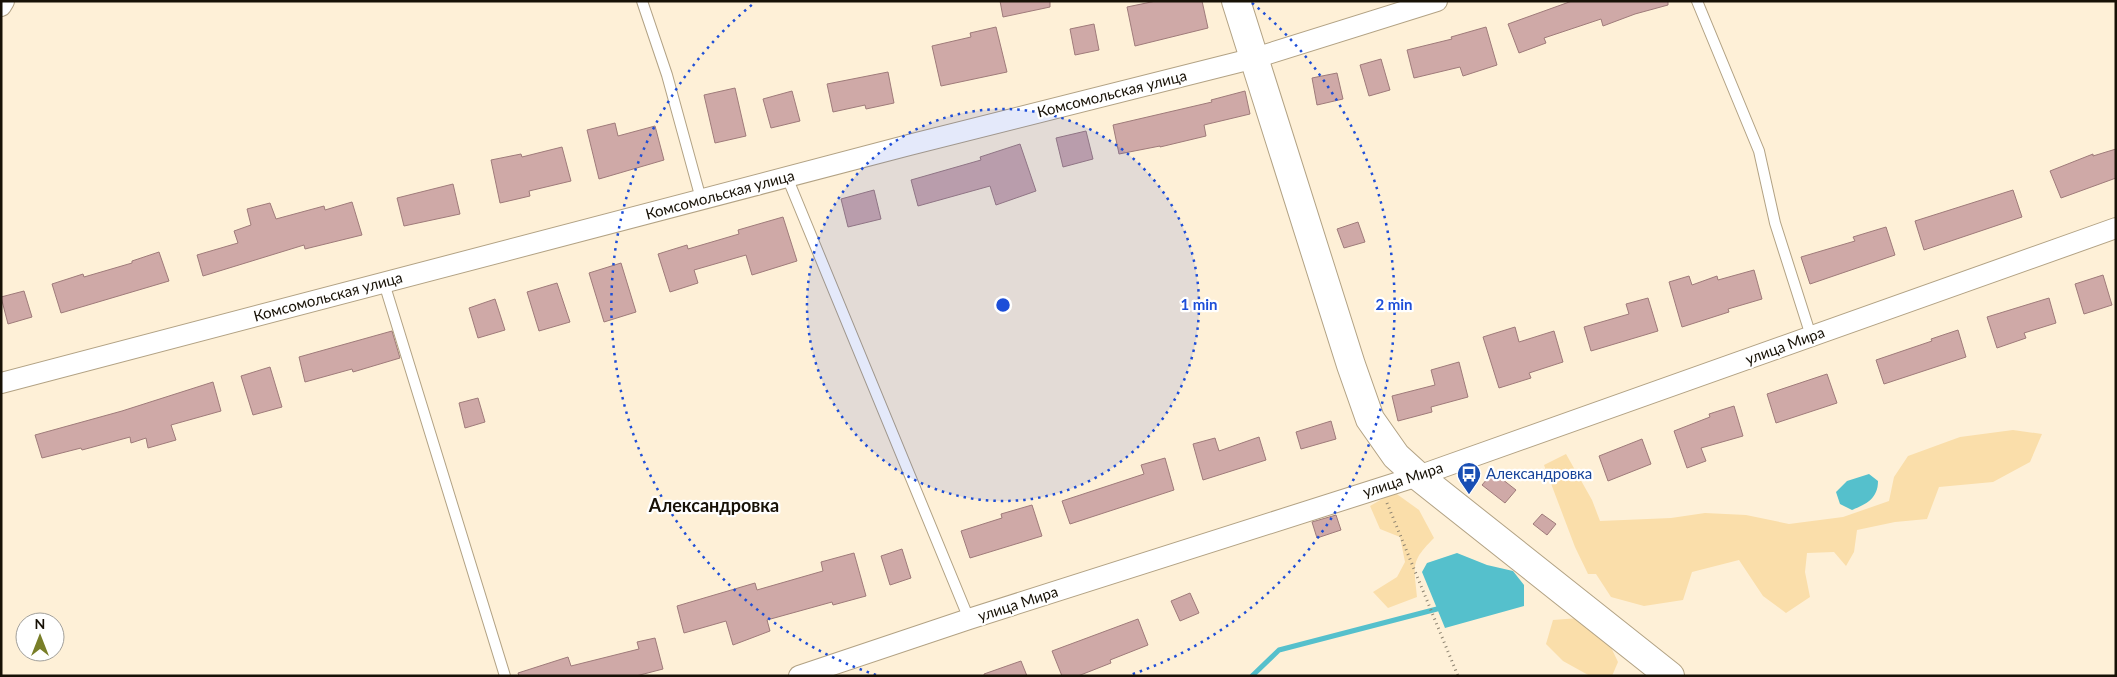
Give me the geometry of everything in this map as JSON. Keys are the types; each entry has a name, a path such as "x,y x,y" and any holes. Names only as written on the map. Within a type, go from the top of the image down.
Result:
{"main road":[{"path":"1236,1 1350,365 1370,419 1396,456 1418,476 1670,676"}],"street":[{"path":"1,6 4,1"},
{"name":"Комсомольская улица","path":"1,383 701,199 1255,58 1437,1"},
{"name":"улица Мира","path":"799,676 969,619 1418,476 2116,228"}],"lane":[{"path":"642,1 667,75 701,199"},
{"path":"1697,1 1760,151 1775,223 1811,336"},
{"path":"787,177 969,619"},
{"path":"384,283 505,676"}],"path":[{"path":"1381,488 1458,676"}],"shaded area":[{"path":"2013,430 2042,434 2030,462 1993,482 1939,487 1927,519 1895,522 1857,530 1854,552 1846,566 1834,552 1807,553 1805,572 1810,597 1786,613 1763,596 1739,560 1692,572 1683,600 1644,606 1611,597 1596,574 1588,574 1575,547 1544,465 1566,454 1592,500 1600,521 1671,518 1705,513 1746,515 1789,524 1843,517 1889,501 1894,477 1908,456 1960,437"},
{"path":"1394,492 1419,510 1434,538 1426,546 1415,564 1417,597 1388,608 1373,592 1397,577 1405,562 1400,537 1380,529 1370,506"},
{"path":"1579,618 1607,639 1618,662 1612,676 1590,676 1563,661 1546,644 1553,620"}],"water":[{"path":"1869,474 1878,481 1876,492 1871,500 1852,510 1840,504 1836,492 1847,481"},
{"path":"1457,553 1487,565 1513,571 1524,585 1524,606 1445,628 1422,572 1427,563"}],"building":[{"path":"1000,1 1050,1 1050,7 1003,17"},
{"path":"1156,1 1202,1 1208,28 1135,46 1127,7"},
{"path":"1572,1 1668,1 1668,5 1635,14 1603,26 1601,19 1544,38 1546,43 1519,53 1508,24"},
{"path":"1094,24 1099,50 1075,55 1070,29"},
{"path":"996,27 1007,72 941,86 932,46 971,37 970,33"},
{"path":"1486,27 1497,65 1463,76 1460,67 1414,78 1407,50 1452,39 1451,37"},
{"path":"1381,59 1390,90 1369,96 1360,65"},
{"path":"888,72 894,103 866,109 865,105 833,112 827,84"},
{"path":"1337,73 1343,99 1317,105 1312,78"},
{"path":"735,88 746,136 715,143 704,95"},
{"path":"792,91 800,121 771,128 763,99"},
{"path":"1245,91 1250,114 1204,125 1206,136 1119,154 1113,125 1212,102 1211,100"},
{"path":"615,123 618,136 655,126 664,160 599,179 587,130"},
{"path":"1086,131 1093,159 1063,167 1056,138"},
{"path":"1020,144 1036,191 996,205 990,186 918,206 911,180 981,160 980,157"},
{"path":"562,147 571,181 529,191 530,196 500,203 491,160 521,154 522,157"},
{"path":"2116,149 2116,178 2061,198 2050,171 2093,154 2093,156"},
{"path":"453,184 460,214 404,226 397,198"},
{"path":"874,190 881,219 848,227 841,199"},
{"path":"2013,190 2022,217 1924,250 1915,221"},
{"path":"352,202 362,235 305,249 304,245 203,276 197,255 238,243 234,231 251,225 247,209 270,203 276,219 324,206 325,210"},
{"path":"783,217 797,261 752,275 746,255 694,270 698,283 670,292 658,254 687,245 688,249 739,234 738,230"},
{"path":"1358,222 1365,242 1344,248 1337,229"},
{"path":"1886,227 1895,255 1810,284 1801,257 1855,241 1853,237"},
{"path":"159,252 169,281 61,313 52,284 83,274 84,277 132,263 132,261"},
{"path":"621,263 636,312 604,322 589,273"},
{"path":"1754,270 1762,299 1728,309 1729,312 1682,327 1669,282 1689,276 1692,285 1717,276 1718,280"},
{"path":"2103,275 2112,305 2084,314 2075,284"},
{"path":"557,283 570,322 539,331 527,292"},
{"path":"24,291 32,317 8,324 1,297"},
{"path":"1648,298 1658,331 1591,351 1584,327 1629,314 1626,304"},
{"path":"2049,298 2056,323 2024,333 2026,338 1997,348 1987,317"},
{"path":"495,299 505,330 478,338 469,308"},
{"path":"1515,327 1519,342 1554,331 1563,362 1529,373 1531,378 1499,388 1483,337"},
{"path":"1958,330 1966,357 1884,384 1876,360"},
{"path":"392,331 400,358 353,372 352,369 305,382 299,357"},
{"path":"1459,362 1468,397 1431,407 1432,412 1398,421 1392,396 1435,385 1431,370"},
{"path":"270,367 282,407 253,415 241,376"},
{"path":"1827,374 1837,403 1776,423 1767,394"},
{"path":"213,382 221,411 171,425 176,440 148,448 146,438 131,443 130,437 82,450 81,448 42,458 35,435 122,411"},
{"path":"478,398 485,422 465,428 459,403"},
{"path":"1734,406 1743,436 1701,448 1706,461 1687,468 1674,431 1710,417 1709,414"},
{"path":"1331,421 1336,439 1301,449 1296,432"},
{"path":"1259,437 1266,460 1203,480 1193,444 1215,438 1219,451"},
{"path":"1642,439 1651,464 1608,481 1599,456"},
{"path":"1165,458 1174,490 1070,524 1062,501 1144,474 1141,465"},
{"path":"1493,472 1516,490 1505,503 1482,485"},
{"path":"1032,505 1042,536 970,558 961,531 1002,518 1001,514"},
{"path":"1542,514 1556,524 1547,535 1533,524"},
{"path":"1336,515 1341,530 1317,538 1312,522"},
{"path":"902,549 911,578 890,585 881,556"},
{"path":"854,553 866,596 833,605 832,602 767,620 770,631 733,645 726,621 684,633 677,606 755,583 757,590 823,571 821,562"},
{"path":"1190,593 1199,613 1180,621 1171,601"},
{"path":"1138,619 1148,645 1110,660 1111,663 1078,676 1062,676 1052,651"},
{"path":"655,638 663,669 636,676 519,676 518,673 568,657 571,666 639,649 637,642"},
{"path":"1021,661 1027,676 984,676 984,674"}],"waterway":[{"path":"1252,676 1279,650 1437,609"}],"place":[{"name":"Александровка","path":"1469,495"}],"district":[{"name":"Александровка","path":"714,506"}]}
